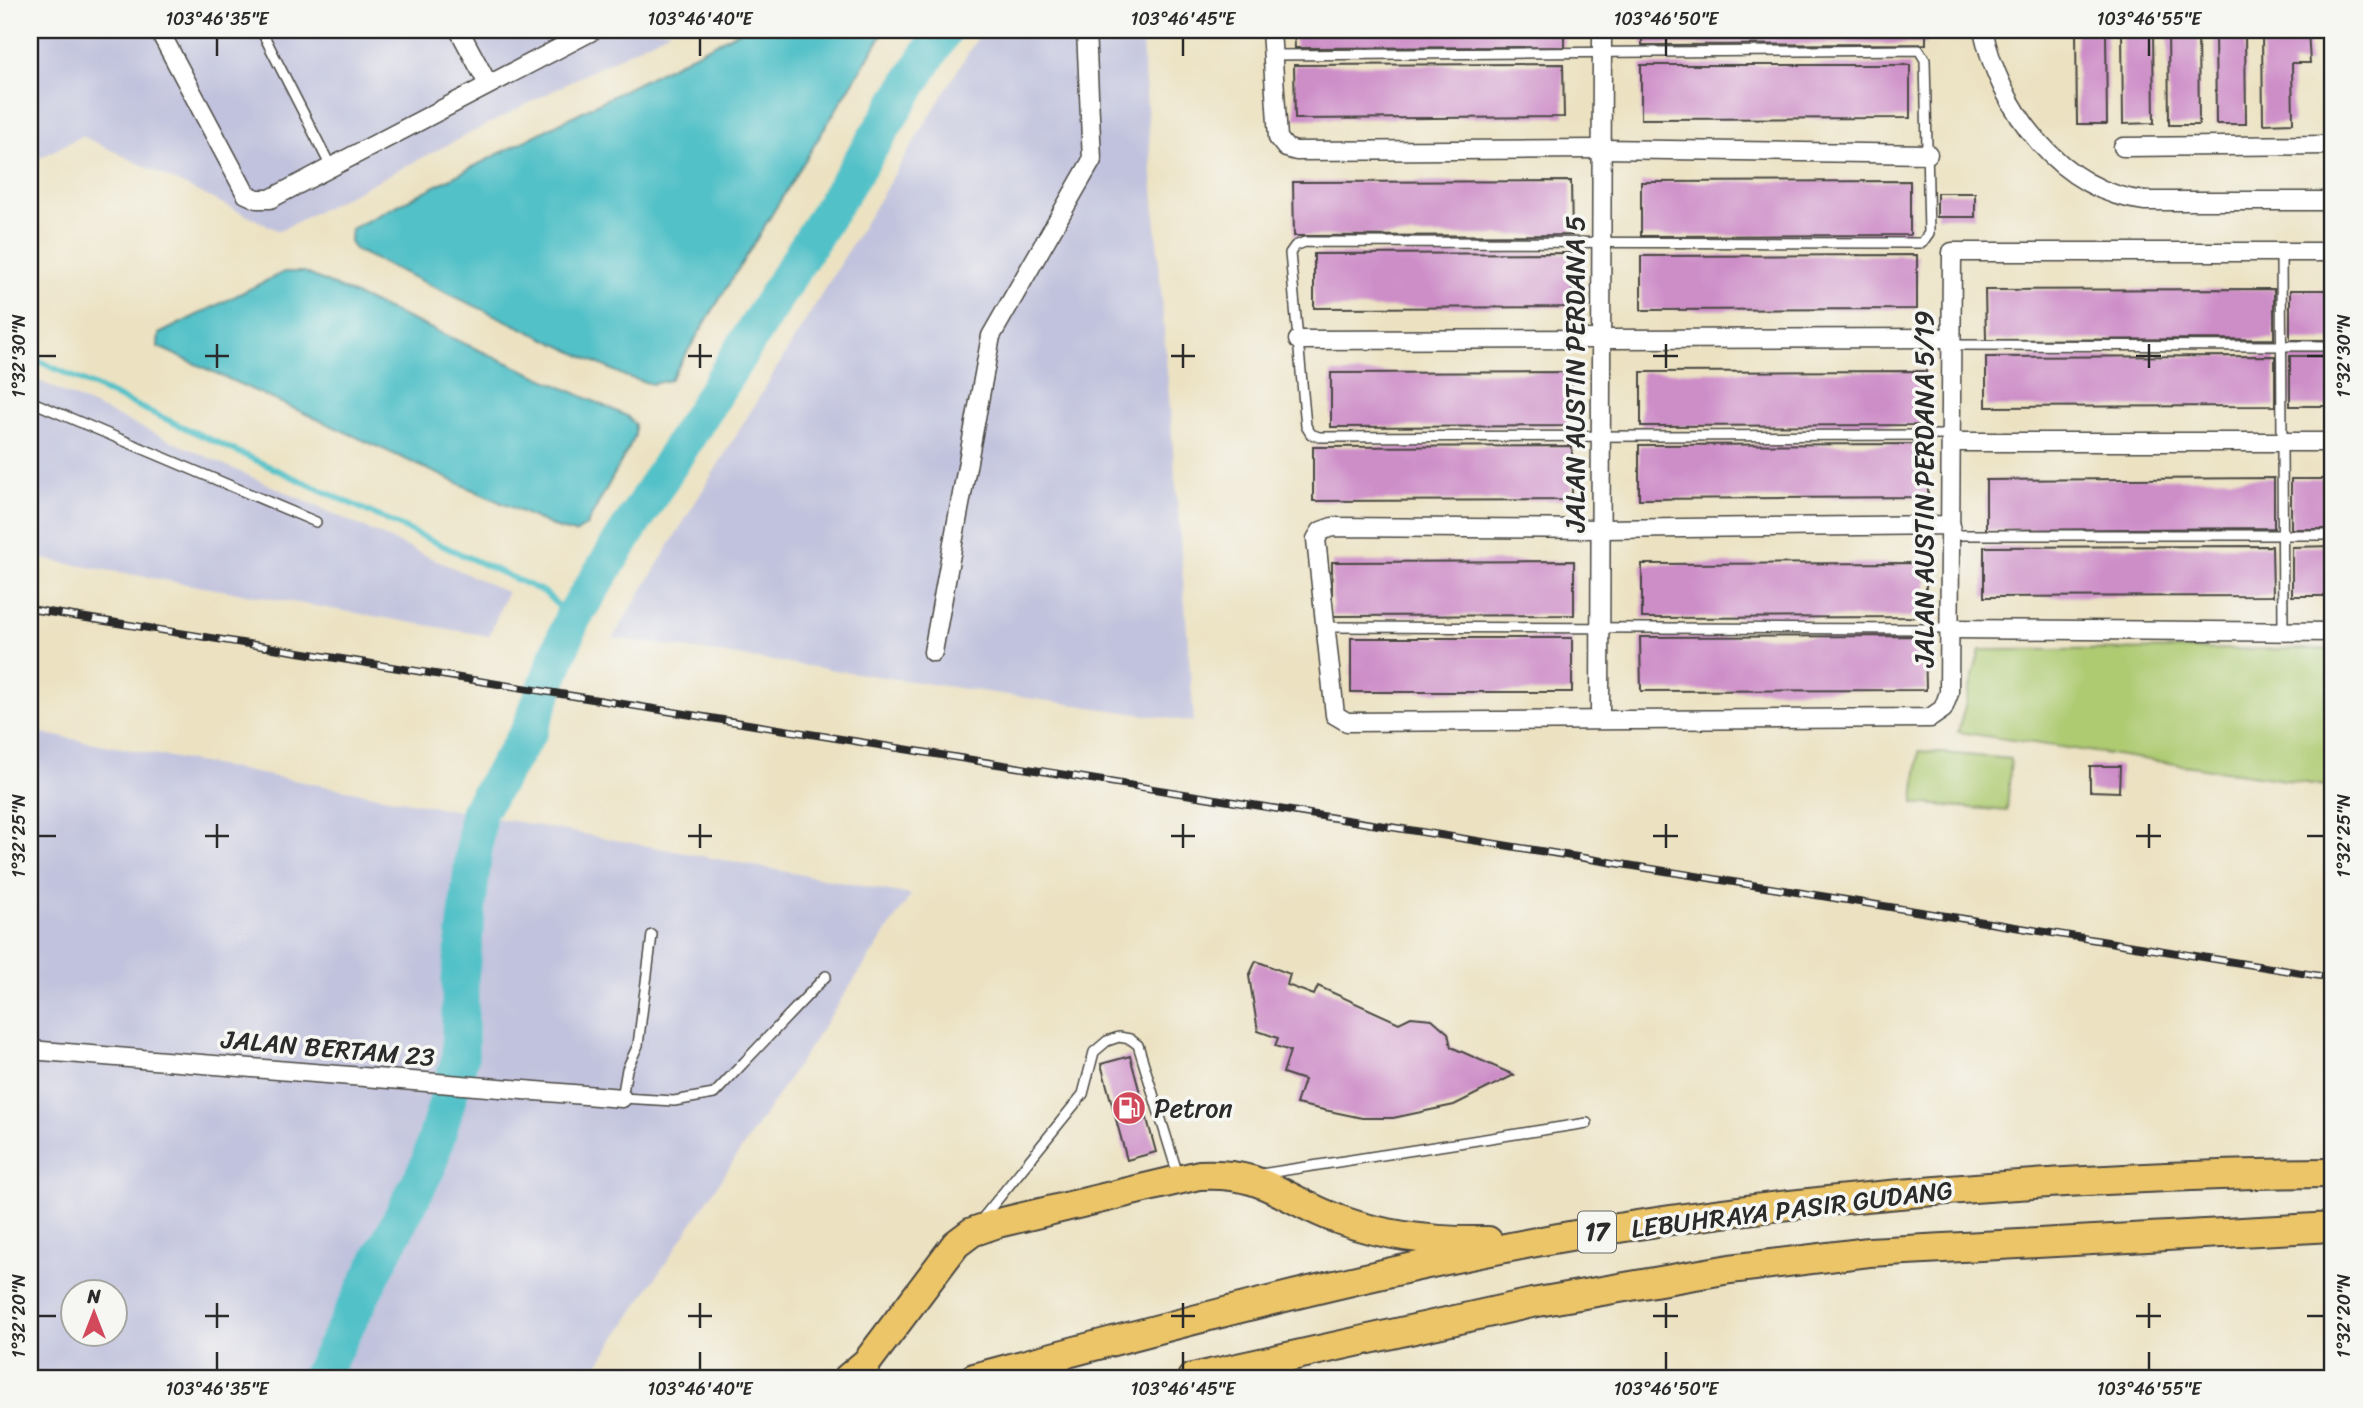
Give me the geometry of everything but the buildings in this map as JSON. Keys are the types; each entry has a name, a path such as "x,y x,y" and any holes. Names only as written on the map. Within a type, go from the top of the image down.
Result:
{"highway":[{"path":"2233,1172 2333,1156"},
{"name":"LEBUHRAYA PASIR GUDANG","path":"974,1378 1402,1271 1547,1240 1745,1210 1888,1193 2233,1172 2333,1173"},
{"path":"848,1378 867,1362 956,1244 968,1235 998,1223 1180,1180 1226,1173 1245,1177 1337,1219 1376,1232 1468,1242 1547,1240"},
{"name":"LEBUHRAYA PASIR GUDANG","path":"1192,1378 1532,1303 1730,1269 1869,1252 2333,1227"}],"street":[{"path":"159,30 246,194 257,199 270,199 594,30"},
{"path":"459,30 488,84"},
{"path":"933,652 991,336 1092,160 1086,30"},
{"path":"1271,30 1278,138 1286,148 1296,151 1601,149 1928,154"},
{"name":"JALAN AUSTIN PERDANA 5","path":"1600,718 1602,30"},
{"path":"1983,30 2000,85 2020,118 2042,146 2091,186 2124,198 2145,201 2333,201"},
{"path":"2123,147 2333,145"},
{"name":"JALAN AUSTIN PERDANA 5/19","path":"1600,718 1930,718 1943,709 1949,693 1952,252 2281,252"},
{"path":"2281,252 2333,252"},
{"path":"1298,340 1601,337 1951,342"},
{"path":"1951,438 2333,442"},
{"path":"1600,718 1340,720 1335,715 1324,627 1316,539 1321,531 1332,527 1951,530"},
{"path":"1951,629 2333,632"},
{"name":"JALAN BERTAM 23","path":"30,1050 622,1098"}],"lane":[{"path":"261,30 330,166"},
{"path":"1273,55 1919,50 1924,60 1928,154 1929,233 1922,243 1305,242 1295,246 1290,253 1306,426 1311,434 1319,437 1602,435 1951,438"},
{"path":"2281,252 2283,632"},
{"path":"1951,342 2333,346"},
{"path":"30,401 316,522"},
{"path":"1951,530 2333,535"},
{"path":"1324,627 1951,629"},
{"path":"652,934 638,1045 627,1069 622,1098 674,1101 714,1094 826,976"},
{"path":"968,1235 1083,1094 1094,1052 1107,1041 1119,1037 1130,1038 1138,1045 1180,1180"},
{"path":"1245,1177 1587,1123"}],"shaded area":[{"path":"30,30 672,30 279,231 82,136 30,163"},
{"path":"982,30 1141,30 1194,722 613,638"},
{"path":"30,377 507,592 489,636 30,557"},
{"path":"30,731 911,895 599,1363 540,1378 30,1378"}],"green space":[{"path":"2333,649 2333,787 1958,732 1980,650"},
{"path":"1919,751 2011,759 2007,811 1914,803"}],"water":[{"path":"742,30 885,30 670,380 652,384 627,377 355,250 350,241 351,229"},
{"path":"284,272 304,272 627,416 635,425 635,436 586,526 575,533 559,529 158,347 159,334"}],"waterway":[{"path":"319,1378 428,1166 460,1058 460,979 478,812 529,731 572,619 944,30"},
{"path":"30,357 544,592 572,619"}],"railway":[{"path":"30,609 2333,978"}],"place":[{"name":"Petron","path":"1129,1108"}]}
